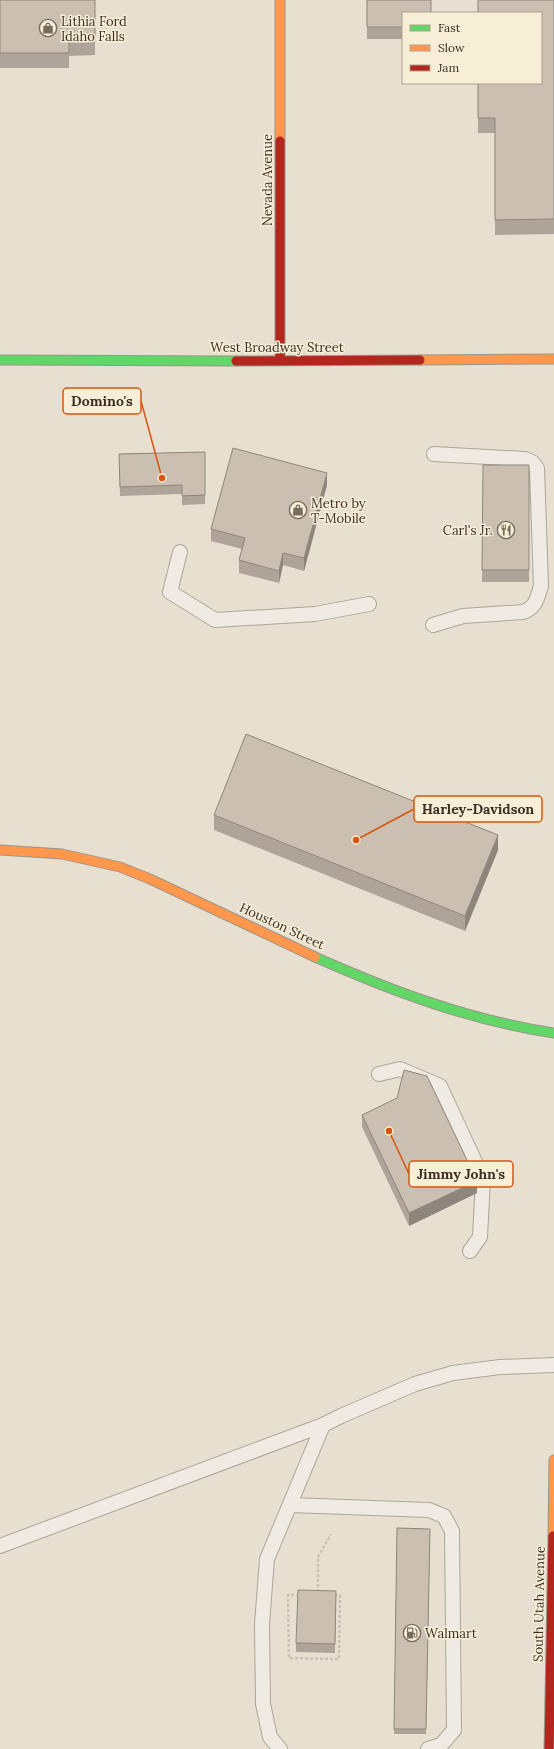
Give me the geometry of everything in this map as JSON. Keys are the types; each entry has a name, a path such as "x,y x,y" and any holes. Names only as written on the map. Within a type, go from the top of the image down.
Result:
{"street":[{"name":"Nevada Avenue","path":"280,0 280,360"},
{"name":"West Broadway Street","path":"0,360 373,361 554,359"},
{"name":"Houston Street","path":"0,850 29,850 99,861 149,878 279,940 385,987 457,1012 525,1029 554,1033"},
{"name":"South Utah Avenue","path":"549,1749 554,1460"}],"lane":[{"path":"433,625 463,616 522,612 530,610 537,601 541,586 537,468 532,462 525,459 434,454"},
{"path":"180,552 170,592 216,620 315,614 369,604"},
{"path":"379,1074 400,1070 440,1086 483,1179 480,1237 470,1251"},
{"path":"0,1546 323,1425 415,1384 453,1373 500,1367 554,1365"},
{"path":"280,1749 270,1737 263,1704 262,1624 267,1559 323,1425"},
{"path":"290,1505 429,1510 444,1516 452,1531 454,1730 441,1745 428,1749"}],"path":[{"path":"311,1594 318,1594 318,1557 331,1534"},
{"path":"303,1595 288,1595 289,1658 339,1659 340,1596 333,1595"}],"building":[{"name":"Lithia Ford Idaho Falls","path":"0,0 95,0 95,40 69,41 69,53 0,53"},
{"path":"367,0 431,0 431,12 402,12 402,27 367,27"},
{"path":"478,0 554,0 554,219 495,220 495,118 478,118 478,84 542,84 542,12 478,12"},
{"path":"233,448 327,473 304,558 283,553 279,571 239,560 245,538 211,529"},
{"path":"205,452 205,495 182,496 182,485 120,487 119,454"},
{"name":"Carl's Jr.","path":"483,465 529,465 529,570 482,570"},
{"path":"246,734 498,835 465,916 214,815"},
{"path":"404,1070 427,1076 477,1181 409,1213 362,1115 397,1098"},
{"name":"Walmart","path":"397,1528 430,1529 426,1729 394,1729"},
{"path":"298,1590 336,1591 335,1644 296,1643"}],"traffic: fast":[{"path":"0,360 236,361"},
{"path":"315,957 374,982 432,1003 492,1021 554,1033"}],"traffic: slow":[{"path":"280,0 280,141"},
{"path":"420,360 554,359"},
{"path":"0,850 62,854 120,867 150,879 315,957"},
{"path":"553,1536 554,1460"}],"traffic: jam":[{"path":"280,141 280,360"},
{"path":"236,361 420,360"},
{"path":"549,1749 553,1536"}],"place":[{"name":"Lithia Ford Idaho Falls","path":"48,28"},
{"name":"Domino's","path":"162,478"},
{"name":"Metro by T-Mobile","path":"298,510"},
{"name":"Carl's Jr.","path":"506,530"},
{"name":"Harley-Davidson","path":"356,840"},
{"name":"Jimmy John's","path":"389,1131"},
{"name":"Walmart","path":"412,1633"}]}
